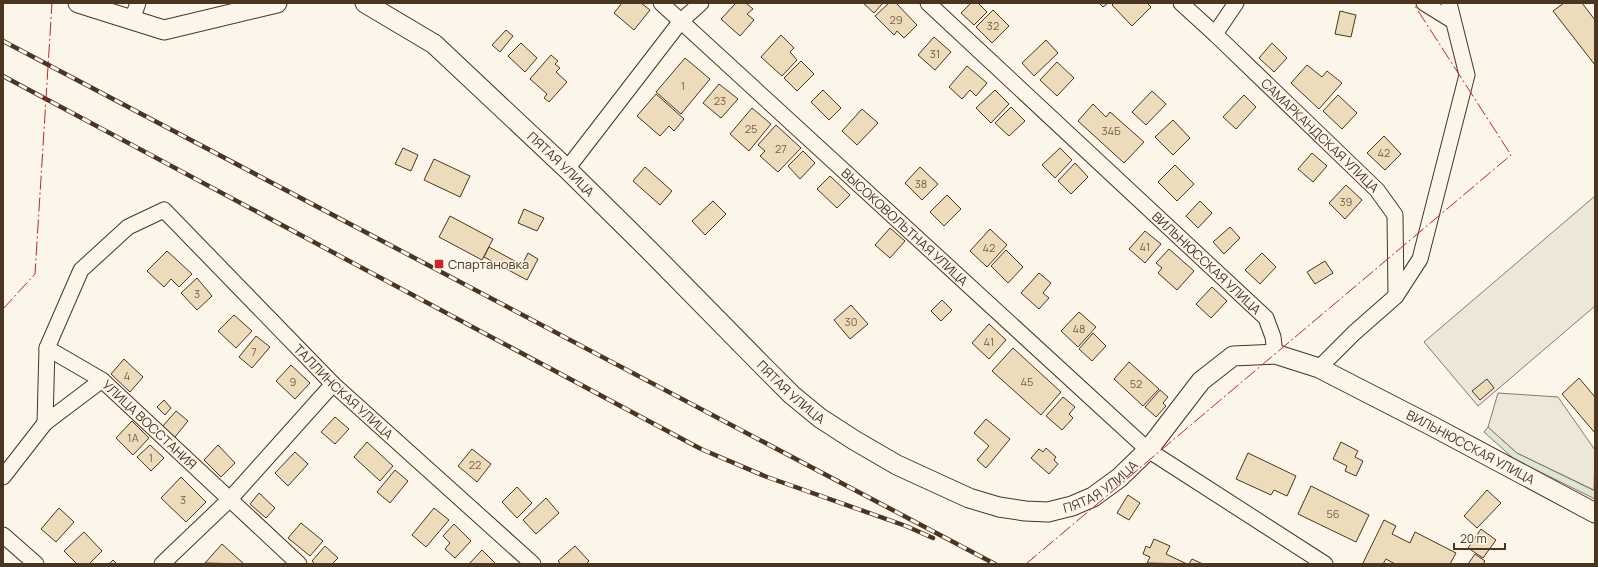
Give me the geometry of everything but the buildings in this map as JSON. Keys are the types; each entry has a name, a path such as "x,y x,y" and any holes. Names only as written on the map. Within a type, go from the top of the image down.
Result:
{"street":[{"path":"78,3 135,12 164,30 277,3"},
{"name":"ПЯТАЯ УЛИЦА","path":"365,3 434,44 567,169 792,395 820,418 897,465 969,498 999,508 1025,511 1048,512 1072,506 1093,496 1118,478 1148,450 1201,381 1233,356 1275,354"},
{"name":"ВЫСОКОВОЛЬТНАЯ УЛИЦА","path":"661,3 1148,450 1325,564"},
{"path":"567,169 681,21 701,3"},
{"name":"ВИЛЬНЮССКАЯ УЛИЦА","path":"928,3 1266,318 1273,337 1275,354 1319,368 1432,426 1595,513"},
{"name":"САМАРКАНДСКАЯ УЛИЦА","path":"1181,3 1377,190 1395,214 1396,296"},
{"path":"1215,34 1236,3"},
{"path":"1424,3 1453,21"},
{"path":"1439,3 1453,21"},
{"path":"1319,368 1354,333 1396,296 1420,258 1467,75 1449,3"},
{"name":"ТАЛЛИНСКАЯ УЛИЦА","path":"47,348 81,270 128,227 164,210 333,384 533,564"},
{"path":"45,423 47,348 102,380"},
{"name":"УЛИЦА ВОССТАНИЯ","path":"3,477 45,423 102,380 299,564"},
{"path":"162,564 230,499 333,384"},
{"path":"3,535 36,564"}],"green space":[{"path":"1488,427 1517,453 1595,491 1595,499 1514,459 1484,432"}],"shaded area":[{"path":"1595,196 1595,306 1478,406 1424,342"},
{"path":"1498,393 1558,397 1595,450 1594,490 1517,453 1488,427"}],"railway":[{"path":"3,41 995,564"},
{"path":"3,76 701,449 767,477 906,526 933,538"}],"power":[{"path":"3,309 35,274 52,3"},
{"path":"1026,564 1511,155 1413,3"}],"place":[{"name":"Спартановка","path":"439,264"}]}
